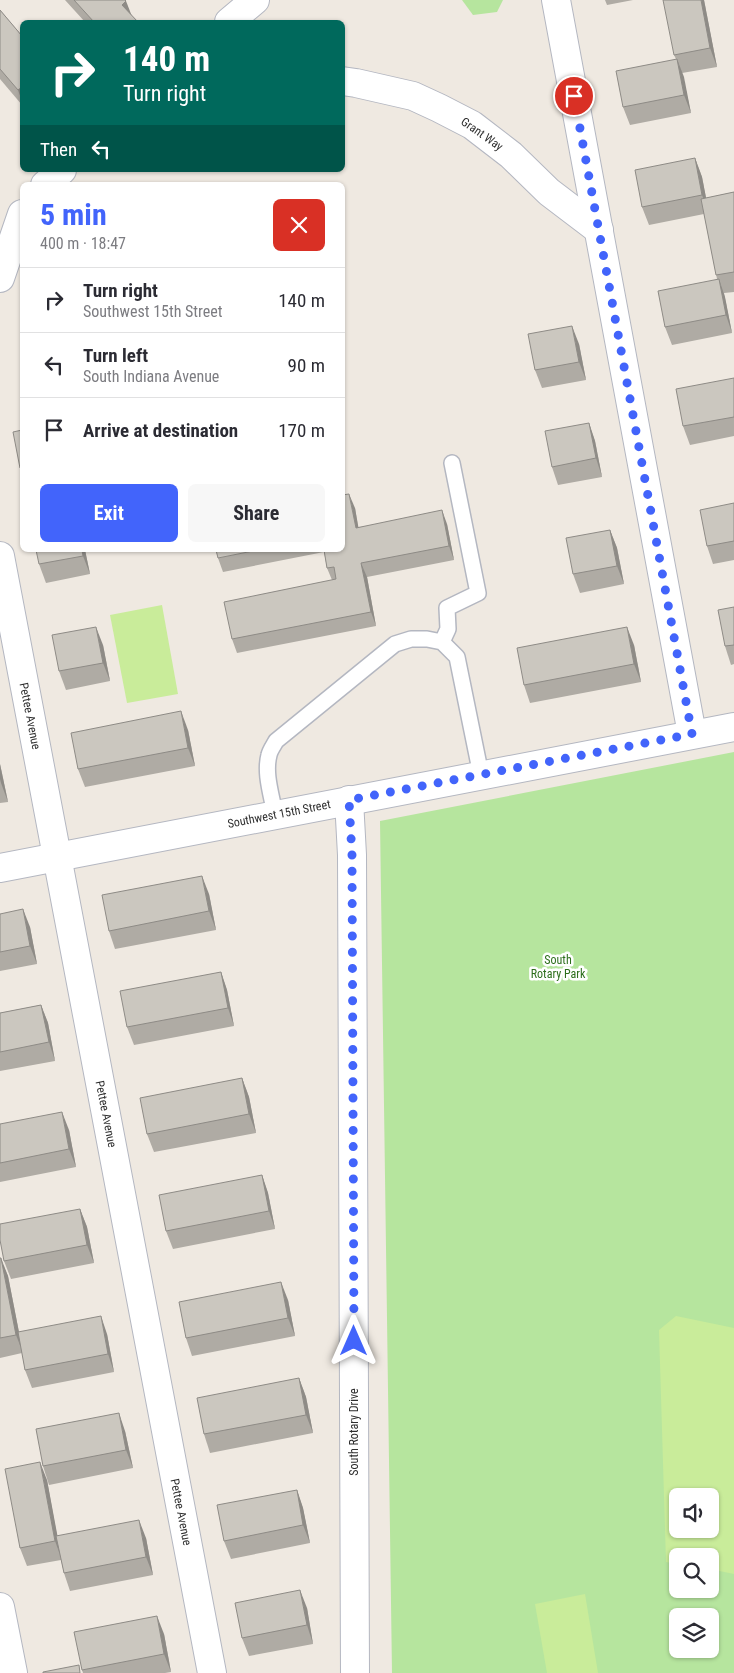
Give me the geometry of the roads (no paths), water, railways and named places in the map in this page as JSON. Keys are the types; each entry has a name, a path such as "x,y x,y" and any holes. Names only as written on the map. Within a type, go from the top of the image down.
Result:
{"street":[{"path":"230,20 255,0"},
{"path":"556,0 692,734"},
{"name":"Grant Way","path":"345,81 413,96 472,125 511,155 550,192 600,230"},
{"path":"48,182 60,172"},
{"path":"0,226 20,208"},
{"path":"0,278 20,220"},
{"name":"Pettee Avenue","path":"0,556 212,1673"},
{"name":"Southwest 15th Street","path":"0,868 734,726"},
{"name":"South Rotary Drive","path":"349,800 352,855 354,1673"},
{"path":"0,1607 12,1673"}],"lane":[{"path":"442,642 448,629 448,608 478,593 452,463"},
{"path":"275,815 268,780 268,766 269,754 276,741 395,644 411,639 427,639 442,642 457,657 481,775"}],"park label":[{"name":"South Rotary Park","path":"558,967"}]}
